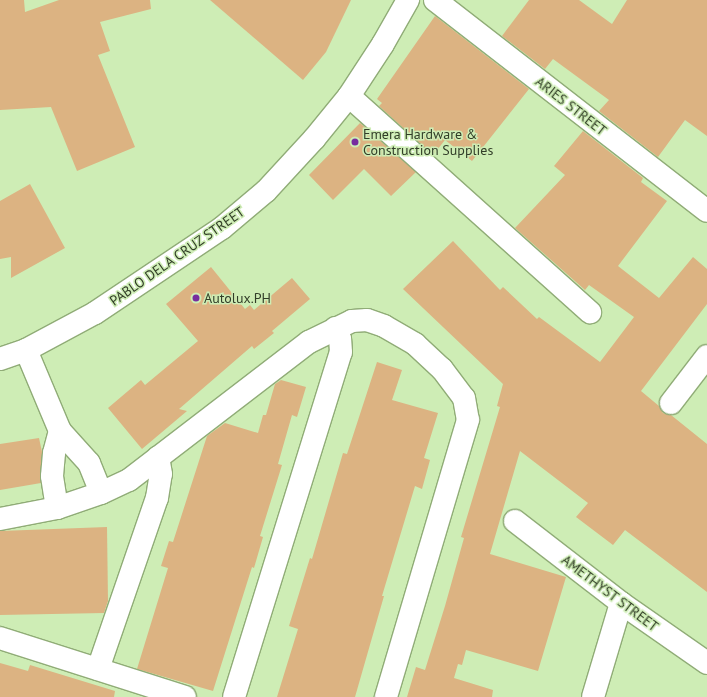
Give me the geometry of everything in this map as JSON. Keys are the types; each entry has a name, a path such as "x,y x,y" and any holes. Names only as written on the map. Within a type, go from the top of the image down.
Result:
{"street":[{"name":"PABLO DELA CRUZ STREET","path":"0,359 26,350 95,313 222,228 266,191 314,139 349,96 383,44 408,0"},
{"name":"ARIES STREET","path":"435,0 707,211"},
{"path":"349,96 590,312"},
{"path":"0,519 57,508 101,494 129,480 309,342 352,321 368,320 384,326 415,344 442,369 464,398 468,420 386,697"},
{"path":"234,697 341,352 340,339 335,328"},
{"path":"26,350 60,432 88,463 101,494"},
{"path":"671,403 707,356"},
{"path":"57,508 52,476 54,453 60,432"},
{"path":"98,669 157,498 161,474 158,457"},
{"name":"AMETHYST STREET","path":"515,521 621,603 707,663"},
{"path":"593,697 621,603"},
{"path":"0,638 185,697"}],"building":[{"path":"0,0 24,0 25,12 59,0 150,0 151,9 100,22 110,51 98,55 135,147 77,171 51,107 0,110"},
{"path":"210,0 351,0 326,52 303,80"},
{"path":"529,0 579,0 612,24 627,0 707,0 707,136 685,120 658,157 599,111 609,100 553,59 545,69 502,36"},
{"path":"435,16 529,89 472,161 445,140 433,155 379,106 382,103 377,99"},
{"path":"360,123 416,172 391,196 364,169 333,200 309,175"},
{"path":"583,131 643,178 641,182 667,201 618,266 659,298 693,257 707,269 707,304 641,391 659,406 663,413 671,415 707,444 707,592 625,530 613,545 576,517 588,503 520,451 490,554 566,577 538,671 466,650 462,665 458,664 454,678 493,690 492,697 407,697 416,667 425,670 445,606 464,538 461,537 500,407 497,406 503,384 403,289 453,241 500,290 503,287 537,319 539,317 600,362 634,317 589,285 585,290 515,228 565,175 554,166"},
{"path":"30,184 65,248 11,278 11,257 0,259 0,201"},
{"path":"211,267 245,309 250,305 254,310 292,278 310,299 272,331 274,333 254,349 252,346 179,409 187,411 142,449 108,408 141,380 145,385 198,341 166,304"},
{"path":"377,362 402,370 392,400 438,413 424,458 430,460 422,489 415,486 382,596 384,596 355,697 277,697 298,629 289,626 310,558 312,559 343,453 347,454"},
{"path":"281,380 306,387 297,417 292,415 278,464 282,465 260,536 263,537 213,691 137,669 168,568 161,566 169,541 173,542 207,436 225,423 258,433 263,415 266,415 275,384"},
{"path":"39,438 42,452 41,483 0,490 0,444"},
{"path":"107,527 108,601 104,613 0,615 0,531"},
{"path":"0,663 28,671 30,665 115,691 114,697 0,697"}],"place":[{"name":"Emera Hardware & Construction Supplies","path":"355,142"},
{"name":"Autolux.PH","path":"196,298"}]}
